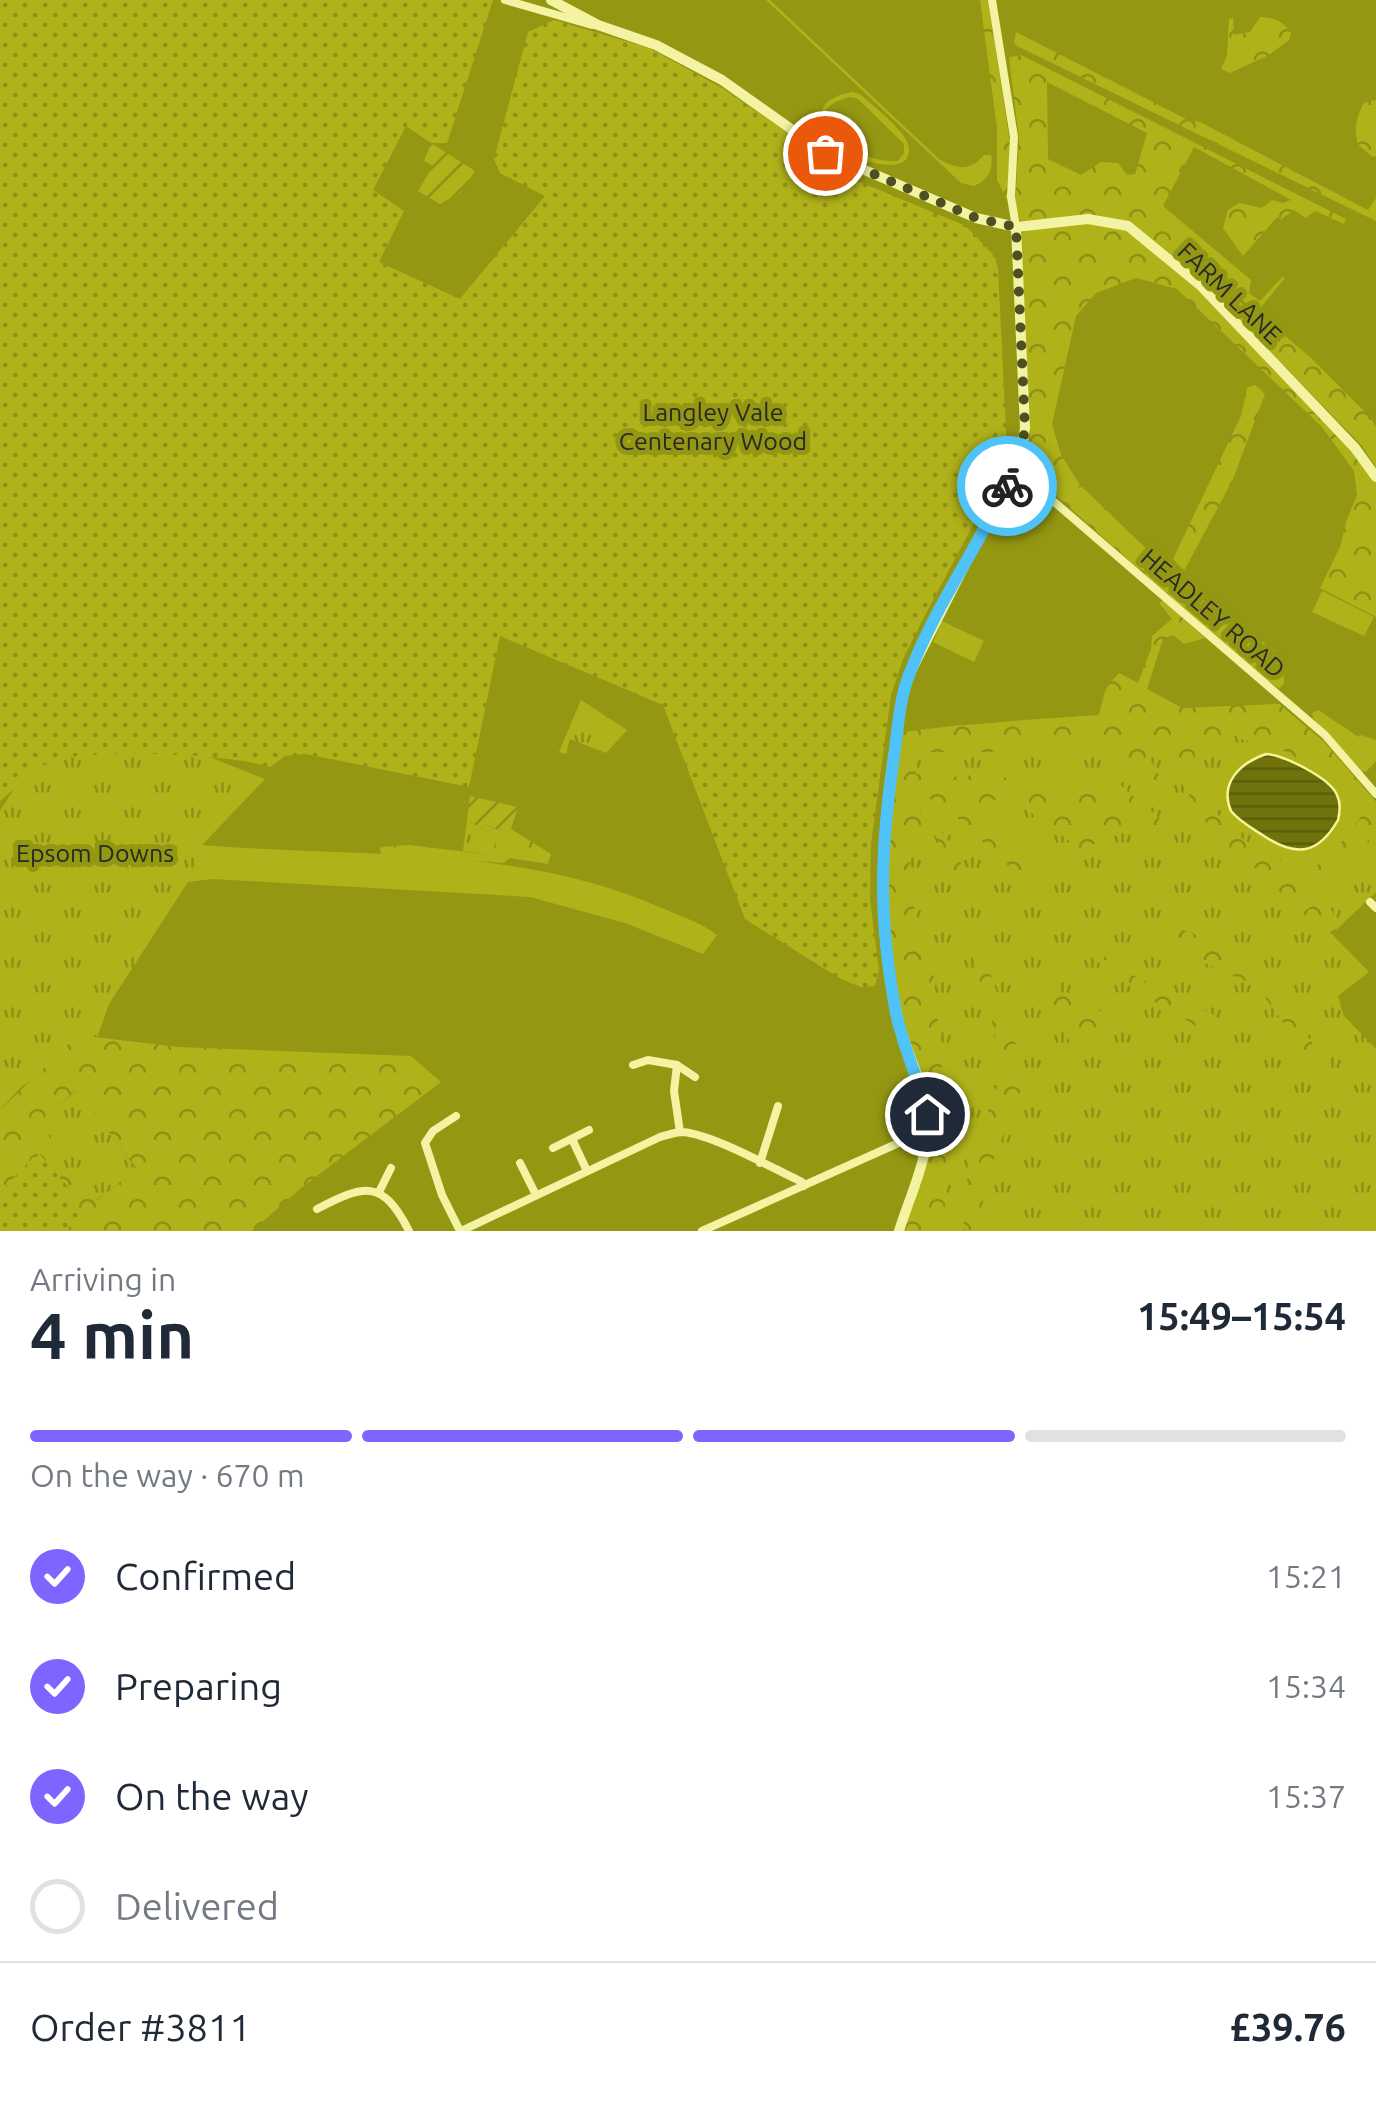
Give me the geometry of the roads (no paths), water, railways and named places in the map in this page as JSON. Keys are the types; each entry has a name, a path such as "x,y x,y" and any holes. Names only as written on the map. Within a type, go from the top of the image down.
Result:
{"street":[{"path":"505,0 589,25 598,24"},
{"path":"551,0 722,80 825,153 976,218 1016,227"},
{"path":"898,1231 927,1136 922,1094 897,1016 882,920 881,866 900,706 914,663 1016,469 1025,428 1012,209 1014,137 992,0"},
{"name":"FARM LANE","path":"1016,227 1088,220 1128,226 1200,286 1355,448 1376,477"},
{"name":"HEADLEY ROAD","path":"1016,469 1325,735 1376,794"},
{"path":"633,1065 648,1060 677,1064 695,1077"},
{"path":"677,1064 674,1091 680,1132"},
{"path":"760,1162 778,1106"},
{"path":"456,1116 433,1131 425,1143 442,1196 460,1231 660,1137 680,1132 760,1162 804,1186"},
{"path":"553,1148 589,1130"},
{"path":"702,1231 912,1136 927,1136"},
{"path":"572,1139 588,1171"},
{"path":"520,1164 536,1196"},
{"path":"380,1192 391,1168"},
{"path":"316,1209 358,1190 380,1192 395,1205 408,1231"}],"park label":[{"name":"Langley Vale Centenary Wood","path":"713,426"},
{"name":"Epsom Downs","path":"95,853"}]}
